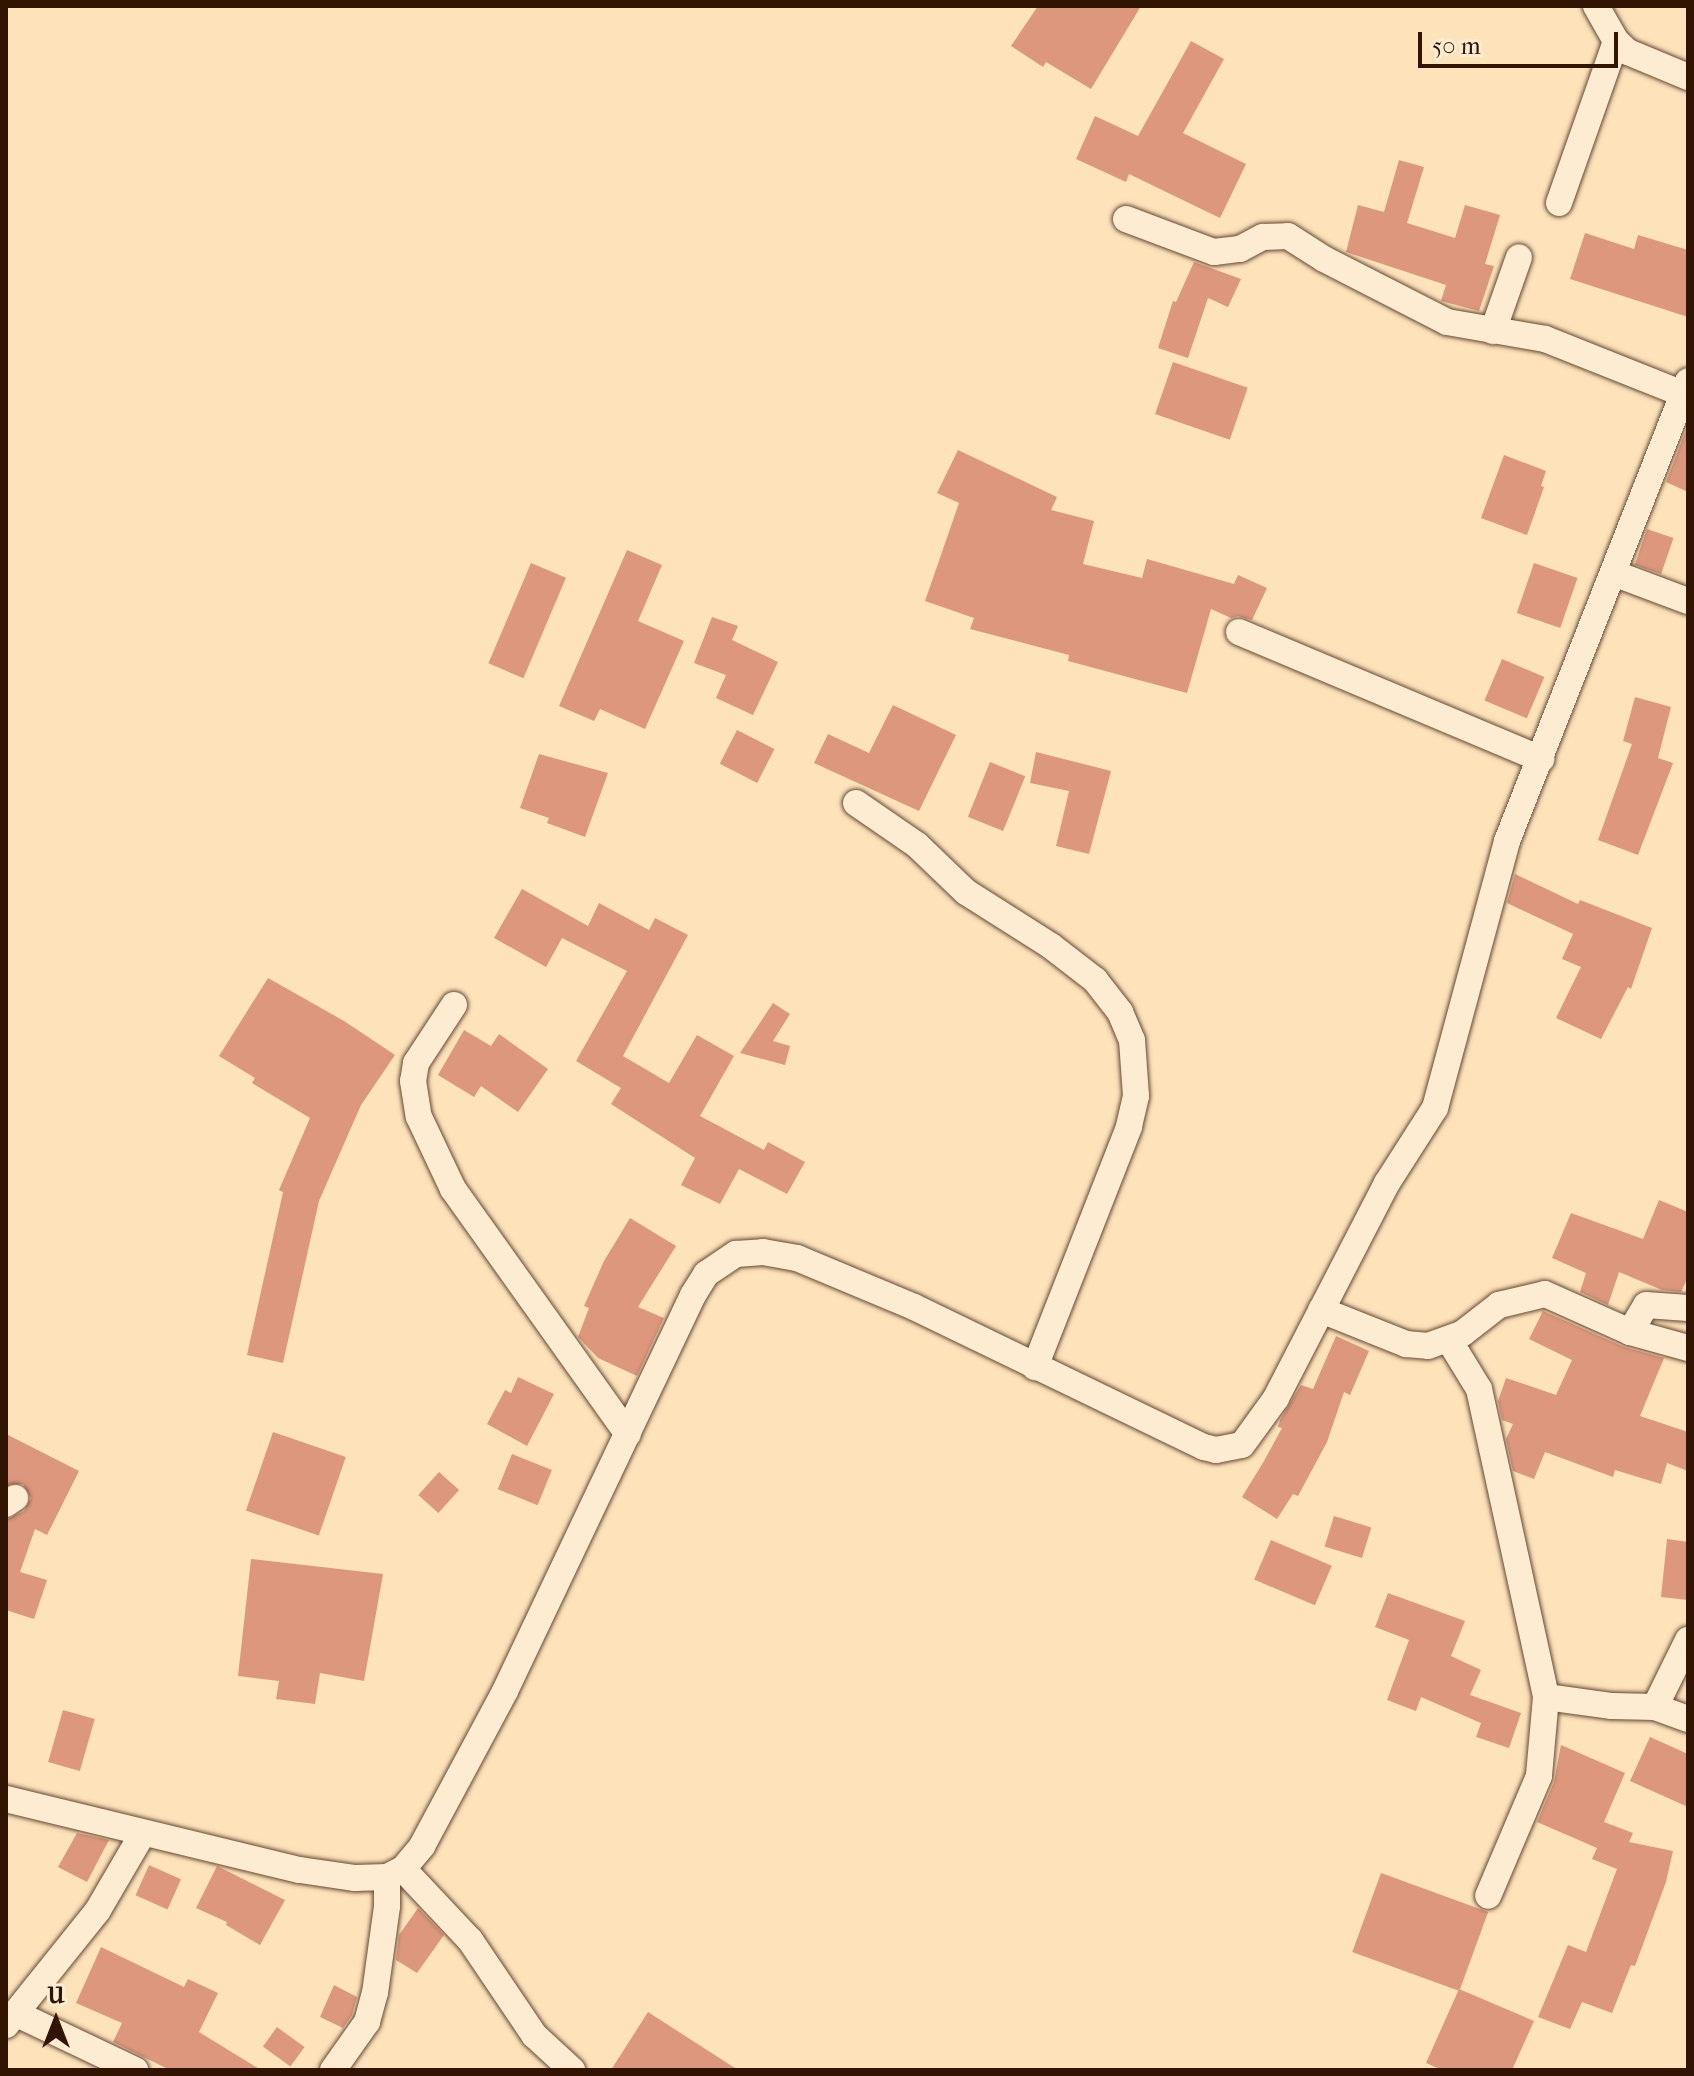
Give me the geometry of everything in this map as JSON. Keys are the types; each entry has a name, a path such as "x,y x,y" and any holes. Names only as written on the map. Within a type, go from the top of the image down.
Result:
{"street":[{"path":"1596,6 1616,41 1647,62 1688,77"},
{"path":"1559,203 1616,41"},
{"path":"333,2070 367,2022 375,1993 387,1906 395,1873 422,1846 505,1691 693,1295 706,1274 736,1254 763,1252 797,1258 914,1307 1204,1447 1232,1449 1242,1445 1276,1398 1387,1183 1439,1098 1507,841 1686,390 1545,339 1447,322 1324,259 1288,236 1263,237 1240,249 1214,252 1126,219"},
{"path":"1493,331 1519,257"},
{"path":"1613,573 1688,601"},
{"path":"1239,632 1541,759"},
{"path":"856,803 917,845 966,892 1027,930 1095,980 1120,1012 1132,1040 1136,1096 1129,1127 1100,1209 1035,1367"},
{"path":"454,1005 416,1063 413,1081 419,1117 453,1189 628,1434"},
{"path":"1321,1310 1406,1344 1428,1346 1449,1340 1499,1305 1545,1294 1630,1332 1688,1348"},
{"path":"1630,1332 1646,1305 1688,1308"},
{"path":"1449,1340 1472,1372 1479,1389 1546,1697 1539,1776 1488,1896"},
{"path":"1655,1707 1688,1640"},
{"path":"1546,1697 1612,1706 1655,1707 1688,1719"},
{"path":"6,1799 300,1870 355,1878 395,1873 470,1940 534,2035 572,2070"},
{"path":"135,2070 12,2020 98,1910 143,1833"}],"building":[{"path":"1038,6 1141,6 1091,89 1046,62 1043,67 1011,46"},
{"path":"1191,41 1224,59 1183,133 1246,164 1220,218 1129,174 1126,182 1076,159 1095,116 1138,136"},
{"path":"1399,160 1424,167 1407,223 1455,238 1465,205 1500,215 1485,264 1494,266 1479,311 1441,301 1446,285 1346,252 1358,205 1384,212"},
{"path":"1585,233 1634,249 1638,235 1688,250 1688,317 1570,279"},
{"path":"1194,262 1241,279 1228,307 1208,298 1188,358 1158,348 1173,301 1176,302"},
{"path":"1173,362 1248,388 1230,440 1155,414"},
{"path":"1688,425 1688,492 1666,482"},
{"path":"958,450 1057,497 1051,510 1094,521 1083,564 1142,578 1147,559 1234,584 1238,575 1267,588 1252,620 1238,616 1231,618 1211,609 1187,693 1068,661 1069,655 970,629 974,618 925,601 959,503 937,493"},
{"path":"1504,455 1546,471 1541,486 1544,487 1527,535 1481,518"},
{"path":"1647,529 1673,538 1661,574 1635,565"},
{"path":"627,550 662,565 638,621 684,641 645,729 600,709 594,721 559,706"},
{"path":"531,563 566,578 523,678 488,663"},
{"path":"1534,563 1577,578 1560,628 1517,613"},
{"path":"712,617 738,626 732,640 778,662 753,715 716,698 726,675 694,663"},
{"path":"1502,659 1544,677 1527,718 1484,700"},
{"path":"1635,697 1671,707 1658,758 1673,763 1638,855 1598,840 1632,744 1623,741"},
{"path":"893,705 956,735 919,811 814,763 828,734 869,753"},
{"path":"737,730 774,749 757,783 720,764"},
{"path":"1036,752 1111,771 1089,854 1056,846 1069,791 1030,783"},
{"path":"539,754 608,773 585,837 547,823 549,818 520,808"},
{"path":"990,762 1025,776 1003,831 968,817"},
{"path":"1515,874 1578,904 1580,900 1652,928 1631,989 1628,987 1601,1039 1556,1018 1581,967 1562,959 1573,934 1507,903"},
{"path":"522,889 588,926 599,903 649,930 655,918 688,935 623,1056 669,1083 697,1035 734,1056 700,1116 764,1150 768,1142 805,1162 787,1194 739,1169 720,1204 681,1185 695,1158 611,1104 621,1088 576,1061 627,971 562,938 546,967 494,938"},
{"path":"268,978 344,1021 395,1055 361,1105 319,1201 283,1363 247,1355 283,1192 279,1190 310,1118 252,1083 255,1078 219,1056"},
{"path":"773,1003 790,1014 773,1041 790,1046 785,1065 740,1053"},
{"path":"464,1030 491,1046 499,1034 548,1069 518,1112 481,1086 474,1097 438,1075"},
{"path":"1659,1200 1688,1212 1688,1277 1681,1292 1662,1290 1619,1272 1608,1305 1580,1292 1586,1273 1552,1258 1571,1213 1643,1239"},
{"path":"630,1218 676,1246 638,1307 664,1318 637,1376 598,1358 578,1337 589,1308 584,1306 604,1261"},
{"path":"1543,1311 1624,1347 1664,1358 1640,1416 1688,1432 1688,1471 1667,1463 1661,1484 1615,1470 1613,1477 1545,1452 1534,1479 1513,1471 1506,1439 1513,1424 1502,1420 1498,1401 1506,1378 1556,1395 1572,1360 1529,1339"},
{"path":"1336,1336 1369,1351 1350,1395 1344,1392 1327,1442 1298,1496 1293,1494 1277,1519 1242,1497 1282,1428 1278,1427 1280,1420 1301,1385 1313,1389"},
{"path":"518,1377 554,1394 527,1446 487,1424 505,1390 511,1393"},
{"path":"273,1432 346,1457 319,1536 246,1510"},
{"path":"6,1434 79,1471 47,1535 35,1529 20,1572 47,1580 34,1619 6,1610 6,1520 24,1511 31,1498 23,1484 6,1485"},
{"path":"512,1454 552,1470 538,1505 498,1489"},
{"path":"439,1472 459,1490 438,1513 418,1495"},
{"path":"1334,1516 1371,1527 1362,1558 1325,1547"},
{"path":"1667,1539 1688,1542 1688,1600 1661,1597"},
{"path":"1271,1540 1332,1566 1315,1605 1254,1580"},
{"path":"251,1559 383,1574 364,1681 320,1673 315,1704 276,1699 279,1681 238,1676"},
{"path":"1388,1593 1465,1621 1451,1656 1481,1670 1470,1695 1521,1713 1509,1748 1476,1737 1481,1723 1421,1697 1416,1711 1387,1700 1409,1640 1375,1627"},
{"path":"63,1710 95,1719 80,1771 48,1762"},
{"path":"1650,1737 1688,1754 1688,1807 1630,1781"},
{"path":"1561,1745 1625,1773 1604,1822 1633,1833 1629,1842 1673,1851 1666,1882 1635,1966 1631,1965 1612,2013 1582,2002 1570,2029 1538,2017 1568,1945 1586,1952 1617,1869 1592,1859 1597,1848 1537,1822 1554,1782"},
{"path":"77,1833 109,1840 87,1882 58,1867"},
{"path":"149,1865 181,1879 168,1909 136,1895"},
{"path":"217,1866 285,1900 260,1945 226,1925 227,1922 196,1908"},
{"path":"1381,1873 1488,1912 1459,1991 1352,1952"},
{"path":"418,1908 444,1935 417,1973 396,1960 399,1935"},
{"path":"101,1947 184,1987 188,1979 218,1993 199,2032 261,2070 170,2070 113,2042 122,2023 76,2003"},
{"path":"334,1985 357,1997 352,2015 343,2028 320,2017"},
{"path":"1459,1989 1534,2021 1512,2070 1442,2070 1426,2063"},
{"path":"648,2012 738,2070 611,2070"},
{"path":"277,2027 305,2047 290,2066 263,2046"}]}
